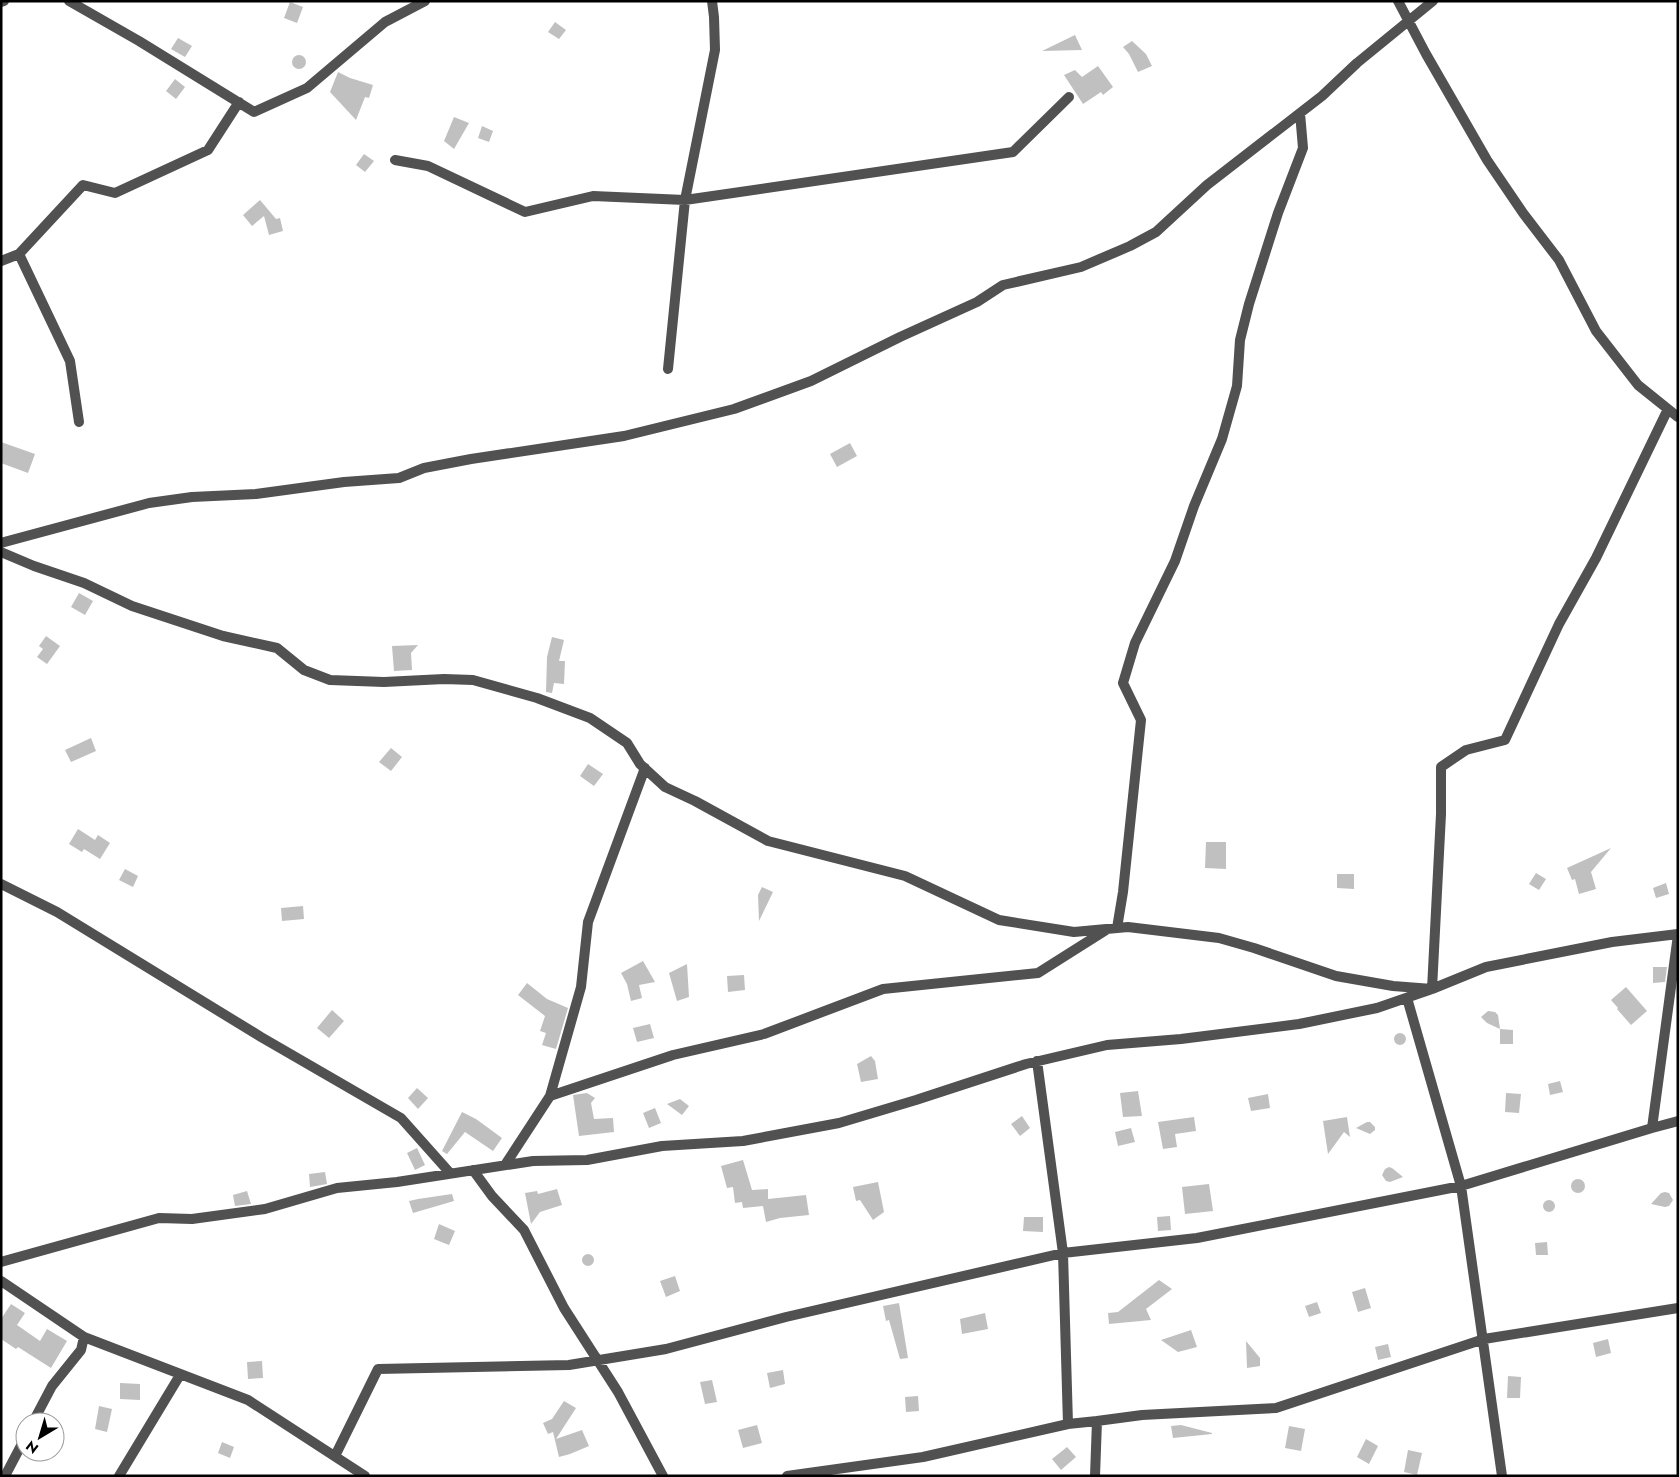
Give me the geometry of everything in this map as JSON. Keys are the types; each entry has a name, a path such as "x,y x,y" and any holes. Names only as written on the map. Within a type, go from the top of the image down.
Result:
{"street":[{"path":"68,1 138,41 254,112 307,88 385,22 425,1"},
{"path":"668,370 684,200 715,50 712,1"},
{"path":"1398,1 1487,160 1523,213 1560,260 1596,332 1638,385 1678,417"},
{"path":"1,543 149,503 192,497 256,494 344,482 399,478 424,468 624,436 734,410 811,381 900,337 978,302 1003,285 1081,267 1130,246 1156,232 1208,185 1300,114 1357,63 1433,1"},
{"path":"395,160 428,166 525,212 593,196 684,200 1013,152 1069,97"},
{"path":"1,261 19,254 83,186 115,193 208,150 239,102"},
{"path":"550,1096 673,1054 764,1034 883,989 1038,973 1113,928 1124,892 1141,720 1123,683 1135,643 1175,561 1194,506 1222,439 1237,386 1240,340 1250,304 1278,213 1303,148 1300,114"},
{"path":"19,254 70,361 79,422"},
{"path":"1432,989 1441,814 1441,767 1466,750 1505,740 1555,633 1596,558 1668,409"},
{"path":"1,552 34,566 84,583 132,606 223,636 277,648 304,670 330,680 384,682 444,678 473,680 537,698 590,718 627,743 640,764 665,786 768,841 905,876 999,920 1074,932 1128,927 1219,938 1336,976 1393,986 1432,989"},
{"path":"505,1165 550,1096 581,987 588,922 645,768"},
{"path":"1,884 57,912 261,1037 401,1118 450,1173"},
{"path":"1,1262 159,1218 192,1219 265,1210 337,1188 397,1182 533,1160 587,1160 662,1146 743,1141 839,1123 1037,1061 1107,1045 1181,1039 1299,1024 1376,1008 1432,989 1486,967 1612,942 1678,935 1652,1128"},
{"path":"1407,998 1461,1186 1502,1476"},
{"path":"1037,1061 1064,1253 1068,1424"},
{"path":"335,1456 378,1369 569,1365 666,1349 786,1317 1064,1253 1197,1238 1461,1186 1678,1121"},
{"path":"473,1170 492,1196 524,1230 564,1308 618,1392 664,1476"},
{"path":"1,1281 84,1337 248,1400 365,1476"},
{"path":"788,1476 923,1457 1068,1424 1142,1415 1276,1408 1484,1339 1678,1308"},
{"path":"38,1412 52,1386 81,1350 84,1337"},
{"path":"119,1476 180,1375"},
{"path":"1095,1476 1097,1421"},
{"path":"5,1476 15,1457"}],"building":[{"path":"290,2 303,7 297,23 284,18"},
{"path":"555,22 566,30 559,39 548,32"},
{"path":"1075,35 1082,50 1042,51"},
{"path":"178,38 192,46 185,57 171,49"},
{"path":"1132,41 1146,54 1152,66 1138,72 1129,54 1123,47"},
{"path":"299,55 304,57 306,62 304,67 299,69 294,67 292,62 294,57"},
{"path":"1098,66 1113,87 1103,95 1101,92 1083,104 1064,75 1075,70 1082,77"},
{"path":"338,72 373,85 369,98 365,97 356,120 330,92"},
{"path":"175,79 185,87 176,99 166,91"},
{"path":"454,117 469,123 454,149 444,141"},
{"path":"482,126 493,131 489,142 478,138"},
{"path":"364,154 374,161 365,172 356,165"},
{"path":"260,200 276,219 280,218 283,231 269,235 264,216 252,226 243,215"},
{"path":"1,442 35,454 28,473 1,463"},
{"path":"850,443 857,456 837,467 830,454"},
{"path":"79,593 93,601 85,615 71,607"},
{"path":"46,636 60,646 47,664 37,657 43,649 39,646"},
{"path":"552,637 564,640 559,661 565,661 564,684 554,683 552,693 546,692 547,657"},
{"path":"418,645 411,653 412,670 394,671 392,646"},
{"path":"91,738 96,751 71,762 65,750"},
{"path":"391,748 402,757 391,771 379,762"},
{"path":"588,764 603,774 594,786 580,776"},
{"path":"78,829 95,840 98,835 110,843 100,859 84,849 82,852 69,844"},
{"path":"1206,842 1226,842 1226,869 1205,868"},
{"path":"1611,848 1591,872 1596,889 1579,894 1575,879 1572,880 1567,868"},
{"path":"125,869 138,876 133,887 119,880"},
{"path":"1536,873 1546,879 1539,890 1529,884"},
{"path":"1337,874 1354,874 1354,889 1337,888"},
{"path":"1666,883 1669,894 1656,898 1653,888"},
{"path":"762,887 773,892 759,921 758,895"},
{"path":"303,906 304,919 282,921 281,908"},
{"path":"643,961 655,982 639,985 642,998 631,1001 627,984 621,973"},
{"path":"687,964 689,997 677,1001 669,973"},
{"path":"1653,967 1667,967 1665,982 1653,983"},
{"path":"744,975 745,990 728,992 727,976"},
{"path":"527,983 547,999 568,1008 556,1049 542,1045 546,1033 540,1031 545,1016 518,995"},
{"path":"1626,987 1647,1011 1631,1025 1611,1000"},
{"path":"332,1010 344,1021 329,1038 317,1028"},
{"path":"1488,1011 1495,1012 1498,1015 1500,1029 1487,1023 1481,1017"},
{"path":"650,1024 654,1038 637,1042 633,1028"},
{"path":"1500,1029 1513,1030 1513,1044 1500,1044"},
{"path":"1398,1033 1402,1033 1406,1039 1402,1045 1398,1045 1394,1041 1394,1037"},
{"path":"871,1056 875,1061 878,1079 861,1082 857,1064"},
{"path":"1560,1081 1563,1092 1550,1095 1548,1084"},
{"path":"417,1088 428,1098 418,1109 408,1098"},
{"path":"1138,1091 1142,1116 1123,1117 1120,1093"},
{"path":"587,1093 595,1098 591,1103 594,1119 613,1118 614,1132 579,1136 573,1095"},
{"path":"1506,1093 1521,1094 1519,1113 1505,1112"},
{"path":"1268,1094 1270,1108 1251,1111 1248,1098"},
{"path":"680,1099 689,1106 682,1115 667,1104"},
{"path":"655,1108 661,1123 649,1128 643,1113"},
{"path":"462,1112 476,1119 502,1138 493,1151 465,1132 447,1154 442,1151"},
{"path":"1022,1116 1030,1128 1020,1136 1011,1124"},
{"path":"1194,1117 1196,1131 1175,1134 1177,1147 1163,1149 1158,1122"},
{"path":"1347,1117 1350,1137 1344,1132 1328,1154 1323,1121"},
{"path":"1370,1122 1375,1127 1375,1130 1370,1134 1356,1128"},
{"path":"1131,1128 1135,1142 1118,1146 1115,1132"},
{"path":"417,1148 425,1165 415,1170 407,1153"},
{"path":"743,1160 752,1190 768,1189 768,1199 806,1195 809,1215 780,1218 766,1222 763,1206 743,1208 742,1202 735,1203 733,1187 727,1188 721,1166"},
{"path":"1389,1167 1403,1177 1390,1182 1386,1181 1382,1175 1385,1169"},
{"path":"325,1172 327,1184 310,1187 309,1174"},
{"path":"1578,1179 1583,1181 1585,1186 1583,1191 1578,1193 1573,1191 1571,1186 1573,1181"},
{"path":"878,1182 884,1212 873,1220 860,1200 856,1201 853,1187"},
{"path":"1209,1184 1213,1211 1185,1214 1182,1187"},
{"path":"557,1189 562,1205 540,1212 531,1224 525,1193 537,1191 538,1194"},
{"path":"247,1191 251,1204 235,1206 233,1195"},
{"path":"1661,1193 1669,1193 1673,1200 1669,1206 1651,1204"},
{"path":"452,1194 454,1201 413,1213 409,1201 418,1199"},
{"path":"1551,1200 1554,1201 1554,1211 1547,1212 1544,1211 1543,1204 1544,1201"},
{"path":"1170,1216 1171,1230 1158,1231 1157,1217"},
{"path":"1024,1217 1043,1217 1043,1232 1023,1231"},
{"path":"439,1224 455,1231 449,1245 434,1239"},
{"path":"1547,1242 1548,1255 1536,1255 1535,1243"},
{"path":"586,1254 590,1254 594,1260 590,1266 586,1266 582,1262 582,1258"},
{"path":"675,1276 680,1291 666,1297 660,1281"},
{"path":"1159,1280 1172,1289 1146,1309 1151,1320 1109,1324 1108,1313 1118,1312"},
{"path":"1365,1288 1371,1308 1358,1312 1352,1292"},
{"path":"1317,1302 1321,1313 1309,1317 1305,1306"},
{"path":"899,1303 908,1358 900,1359 889,1320 886,1321 883,1306"},
{"path":"11,1304 25,1313 17,1325 40,1341 47,1329 67,1341 51,1368 18,1347 16,1349 1,1339 1,1319"},
{"path":"985,1313 988,1329 962,1334 960,1319"},
{"path":"1191,1330 1197,1347 1178,1352 1161,1340"},
{"path":"1608,1339 1611,1353 1596,1357 1593,1343"},
{"path":"1246,1341 1260,1358 1260,1366 1247,1368"},
{"path":"1388,1344 1391,1357 1378,1360 1375,1347"},
{"path":"262,1361 263,1378 248,1379 247,1362"},
{"path":"783,1370 785,1384 770,1388 767,1373"},
{"path":"1508,1376 1521,1377 1520,1398 1507,1398"},
{"path":"712,1380 717,1402 705,1404 700,1382"},
{"path":"120,1383 140,1384 140,1400 120,1399"},
{"path":"918,1396 919,1411 906,1412 905,1397"},
{"path":"564,1401 576,1408 556,1439 582,1430 589,1446 559,1457 553,1432 548,1434 543,1423 552,1419"},
{"path":"99,1406 112,1409 107,1432 95,1429"},
{"path":"757,1425 762,1443 743,1448 738,1430"},
{"path":"1181,1425 1212,1434 1173,1438 1171,1426"},
{"path":"1289,1426 1305,1429 1301,1451 1285,1448"},
{"path":"1366,1439 1378,1446 1369,1464 1357,1457"},
{"path":"222,1442 234,1447 230,1458 218,1453"},
{"path":"1067,1447 1076,1457 1061,1470 1052,1459"},
{"path":"1408,1450 1422,1453 1417,1475 1404,1472"}]}
